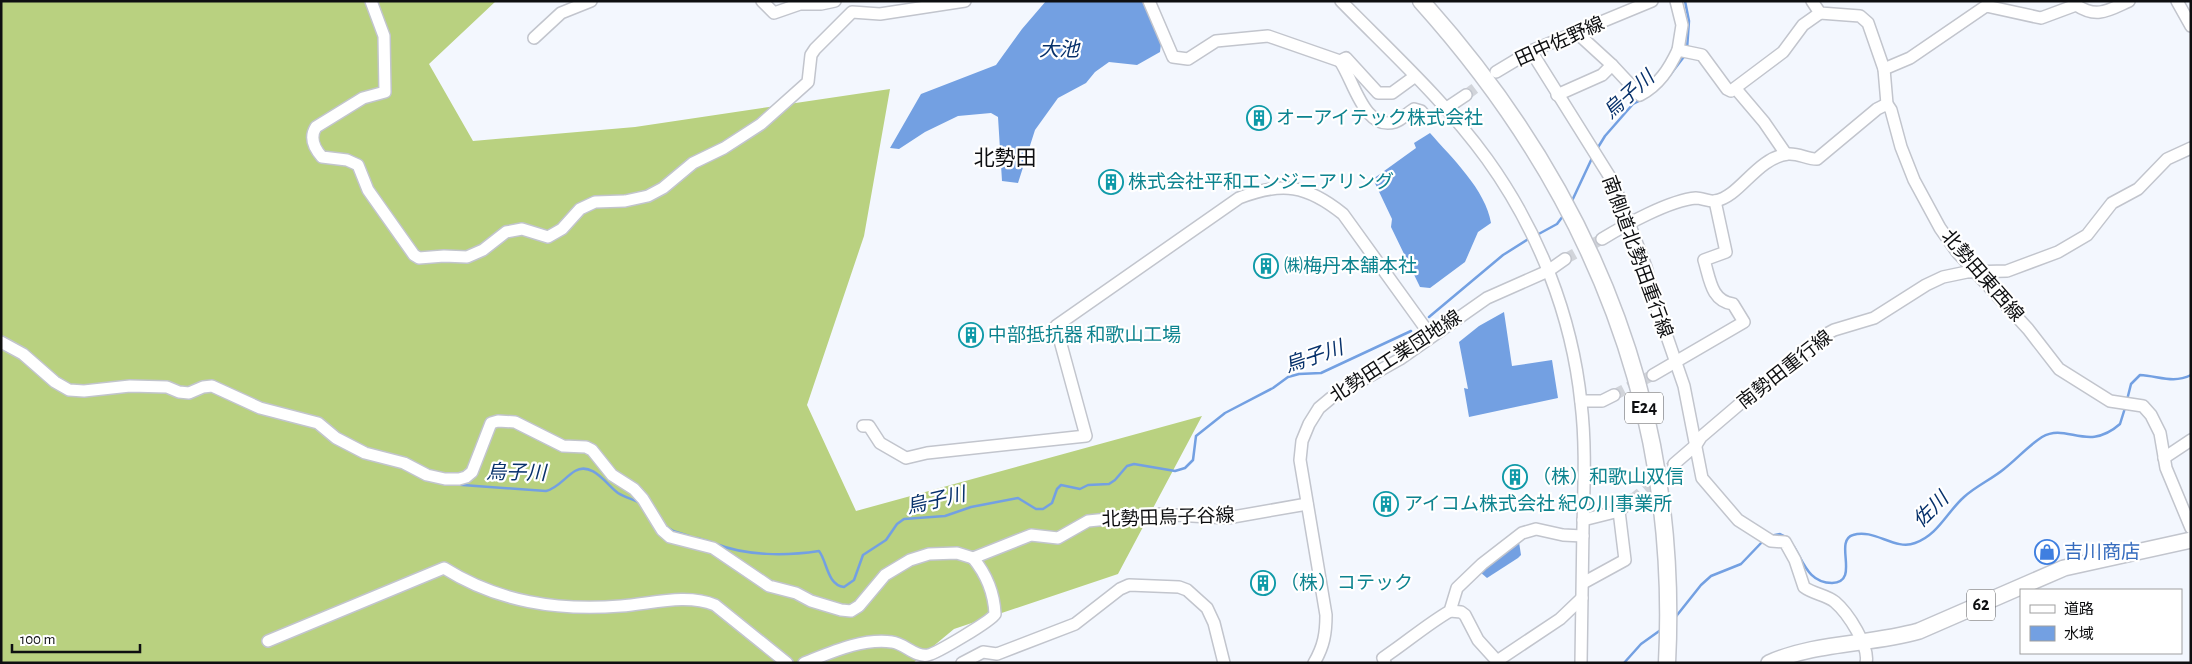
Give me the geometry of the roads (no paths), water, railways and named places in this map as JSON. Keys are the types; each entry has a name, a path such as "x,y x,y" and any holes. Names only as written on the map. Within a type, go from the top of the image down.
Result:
{"highway":[{"name":"E24","path":"1421,1 1498,94 1556,185 1577,224 1616,315 1644,405 1660,489 1665,530 1668,602 1667,663"}],"main road":[{"name":"62","path":"1769,663 1793,654 1894,638 1919,631 2064,568 2191,540"}],"street":[{"path":"371,1 384,36 386,92 363,98 316,127 312,134 312,142 322,157 347,160 358,165 368,190 414,255 419,258 467,257 482,250 498,237 514,230 522,229 548,237 562,229 580,210 595,202 625,201 648,196 663,188 693,164 724,148 761,124 782,107 808,82 811,54 852,12 880,14 964,1"},
{"path":"534,38 561,13 591,1"},
{"path":"762,1 774,13 800,4 821,4 835,1"},
{"path":"1149,1 1173,57 1178,60 1188,59 1216,41 1268,36 1283,39 1302,49 1340,61 1354,85 1363,108 1374,118 1385,124 1394,122 1414,109 1421,111 1428,118"},
{"path":"1341,1 1445,109 1486,158 1517,204 1548,271 1569,334 1581,401 1585,451 1581,663"},
{"name":"田中佐野線","path":"1496,72 1530,51 1578,33 1652,1"},
{"path":"1578,33 1640,95 1648,91 1668,72 1684,52 1682,25 1676,1"},
{"path":"1684,52 1702,55 1727,89 1731,91 1783,52 1803,25 1820,13 1812,1"},
{"path":"1884,69 1910,58 1986,6 2041,18 2076,5 2087,12 2097,13 2129,1"},
{"path":"2177,1 2191,26"},
{"name":"北勢田東西線","path":"1820,13 1860,16 1868,23 1884,69 1887,104 1914,180 1957,252 2028,329 2059,369 2110,401 2143,406 2151,415 2160,433 2166,468 2191,528"},
{"name":"南側道北勢田重行線","path":"1530,51 1614,182 1628,224 1646,267 1654,298 1684,386 1702,478 1738,520 1771,541 1785,542 1795,560 1804,587 1835,602 1863,642"},
{"path":"1340,61 1346,58 1378,93 1392,93 1414,77"},
{"path":"1557,95 1602,75 1612,65"},
{"path":"1736,89 1764,122 1786,154"},
{"path":"1445,109 1466,95"},
{"path":"1602,239 1628,224 1685,201 1697,198 1715,201 1731,193 1753,171 1773,159 1786,154 1798,154 1808,160 1817,160 1877,109 1887,104"},
{"name":"南勢田重行線","path":"1674,464 1696,445 1701,437 1762,385 1788,369 1822,337 1834,330 1874,318 1935,280 1950,275 2007,270 2020,267 2078,242 2094,228 2112,203 2138,189 2167,159 2191,148"},
{"path":"863,426 868,426 880,443 906,458 927,453 1086,436 1056,326 1238,198 1262,189 1285,186 1308,191 1329,203 1343,214 1431,336"},
{"path":"1676,363 1744,322 1733,304 1723,303 1714,295 1704,260 1726,252 1715,201"},
{"name":"北勢田工業団地線","path":"1314,663 1324,640 1326,615 1300,460 1302,441 1309,424 1320,408 1332,398 1400,359 1488,298 1548,271 1566,259"},
{"path":"1,342 23,354 54,382 69,390 84,391 130,386 167,387 179,392 189,393 203,387 212,386 260,408 318,423 336,438 365,453 404,463 427,475 446,479 466,478 472,472 492,423 498,420 515,422 563,446 586,447 592,450 612,476 634,489 662,530 670,537 712,548 769,586 796,593 811,601 841,610 851,611 859,606 885,575 910,560 947,552 973,558 990,583 994,595 996,614 984,624 928,655 918,653 899,643 878,641 854,644 804,663"},
{"name":"南側道北勢田重行線","path":"1653,375 1676,363"},
{"path":"1581,401 1602,401 1614,396"},
{"path":"2164,458 2191,440"},
{"path":"1583,520 1619,511 1632,500"},
{"name":"北勢田烏子谷線","path":"973,558 1031,535 1058,538 1088,521 1157,514 1194,514 1227,518 1307,504"},
{"path":"1583,583 1625,560 1619,511"},
{"path":"1450,611 1457,588 1482,564 1522,533 1536,529 1563,535 1583,536"},
{"path":"268,641 444,568 481,587 525,602 618,606 702,599 715,605 787,663"},
{"path":"962,663 983,652 996,654 1074,624 1120,589 1129,585 1179,587 1197,598 1207,608 1214,623 1224,663"},
{"path":"1385,663 1384,658 1413,638 1421,628 1450,611 1461,612 1465,615 1478,640 1497,661 1560,619 1582,598"},
{"path":"1863,642 1868,656 1866,663"}],"water":[{"name":"大池","path":"1046,1 1143,1 1161,44 1160,52 1137,65 1109,62 1095,72 1086,83 1058,98 1035,130 1018,183 1002,181 998,117 991,113 958,116 925,132 899,149 890,148 921,94 996,65 1022,29"},
{"path":"1430,133 1475,186 1488,211 1491,223 1478,232 1465,262 1430,288 1420,287 1391,227 1392,219 1373,179 1416,148 1414,143"},
{"path":"1504,312 1512,366 1552,360 1558,398 1469,417 1464,388 1468,389 1459,342 1479,326"},
{"path":"1519,542 1521,555 1518,558 1487,578 1480,572"}],"waterway":[{"name":"烏子川","path":"1685,1 1689,21 1687,49"},
{"name":"烏子川","path":"1670,75 1686,54"},
{"name":"烏子川","path":"1597,149 1605,136 1633,104 1643,99"},
{"name":"烏子川","path":"1571,203 1593,156"},
{"name":"烏子川","path":"1535,236 1557,224 1563,216"},
{"name":"烏子川","path":"1429,317 1503,255 1530,238"},
{"name":"烏子川","path":"716,544 741,551 767,554 819,551 834,582 844,587 854,580 863,555 886,540 897,524 904,519 945,516 971,507 1018,498 1036,509 1043,509 1052,503 1057,489 1061,485 1080,489 1088,485 1109,484 1127,466 1134,464 1175,471 1185,468 1193,460 1196,436 1225,413 1273,388 1288,377 1299,374 1321,373 1411,331"},
{"name":"佐川","path":"2127,400 2131,384 2140,375 2172,379 2191,375"},
{"name":"佐川","path":"1794,547 1808,571 1818,580 1832,583 1840,581 1845,576 1846,569 1845,545 1853,535 1869,534 1900,544 1915,543 1930,535 1964,497 1999,473 2042,437 2051,433 2087,437 2097,436 2108,432 2120,424 2125,408"},
{"name":"烏子川","path":"449,484 546,491 575,471 587,469 599,475 618,493 640,503"},
{"name":"烏子川","path":"667,527 689,536"},
{"name":"佐川","path":"1770,536 1780,534 1786,537"},
{"name":"烏子川","path":"697,538 711,542"},
{"name":"佐川","path":"1674,619 1701,585 1711,576 1741,564 1763,541"},
{"name":"佐川","path":"1624,663 1641,644 1662,629"}],"tunnel":[{"path":"1466,95 1490,77"},
{"path":"1565,259 1602,239"},
{"path":"1614,395 1653,375"},
{"path":"1632,500 1674,464"}],"place":[{"name":"オーアイテック株式会社","path":"1259,118"},
{"name":"株式会社平和エンジニアリング","path":"1111,182"},
{"name":"㈱梅丹本舗本社","path":"1266,266"},
{"name":"中部抵抗器 和歌山工場","path":"971,335"},
{"name":"（株）和歌山双信","path":"1515,477"},
{"name":"アイコム株式会社 紀の川事業所","path":"1386,504"},
{"name":"吉川商店","path":"2047,552"},
{"name":"（株）コテック","path":"1263,583"}],"district":[{"name":"北勢田","path":"1005,158"}]}
